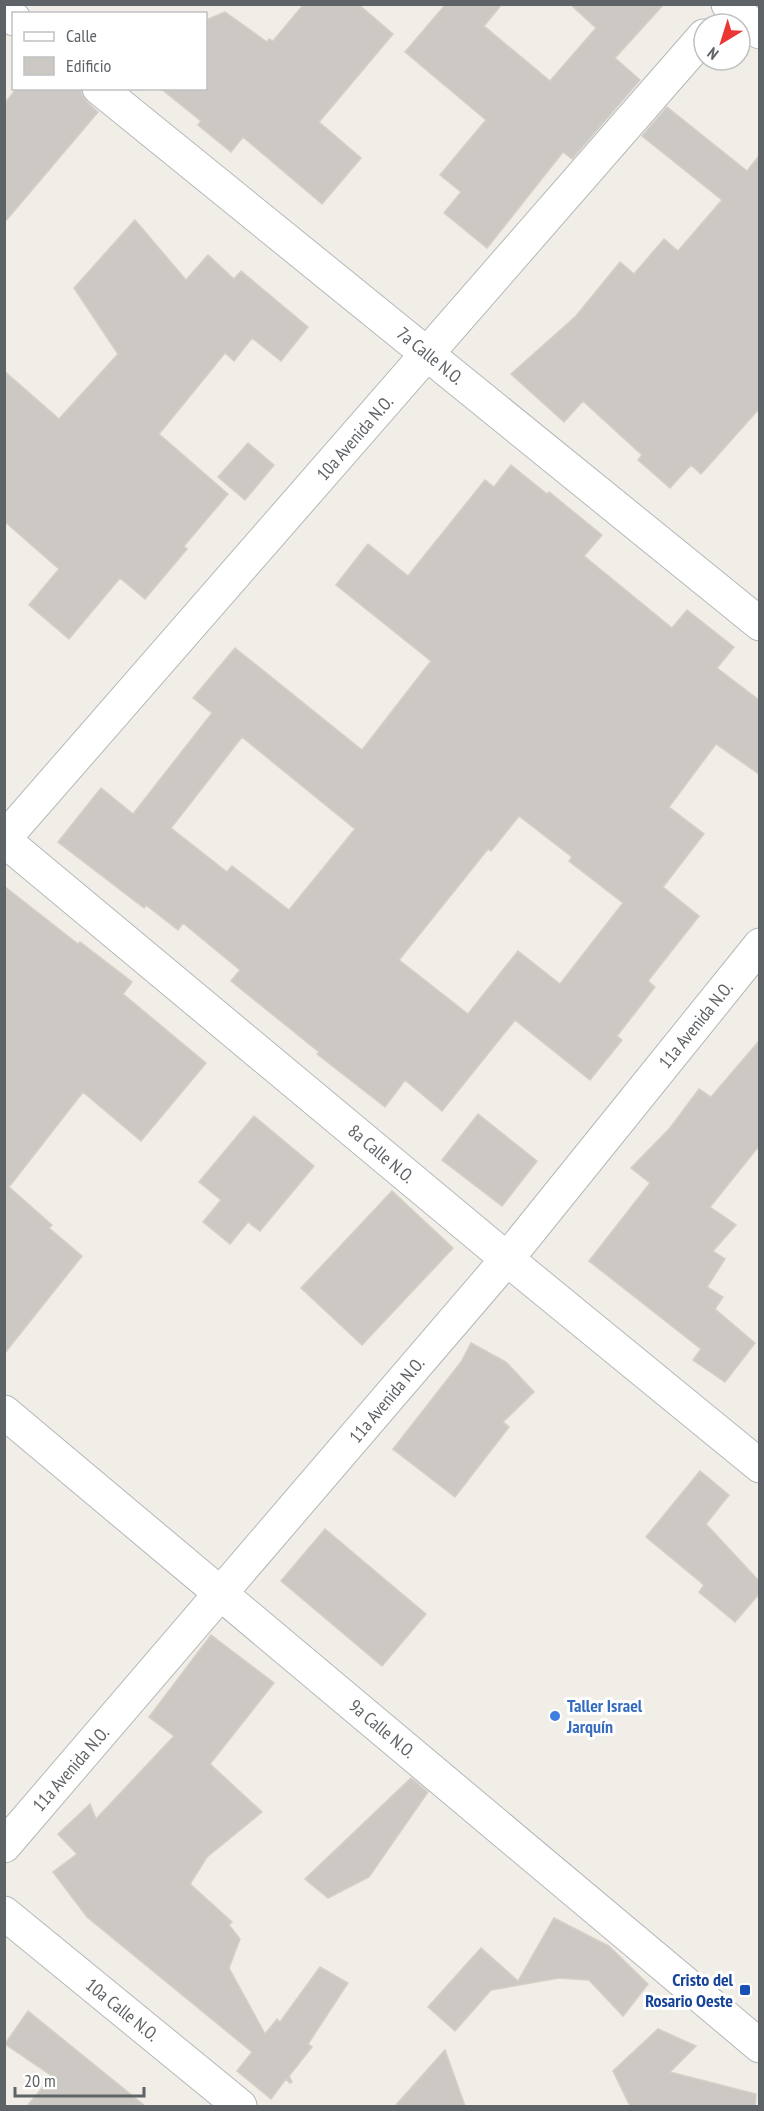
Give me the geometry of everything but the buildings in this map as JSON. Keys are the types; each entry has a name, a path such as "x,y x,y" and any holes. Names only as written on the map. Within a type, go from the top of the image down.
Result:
{"street":[{"path":"726,10 759,32"},
{"name":"10a Avenida N.O.","path":"4,840 692,50"},
{"name":"7a Calle N.O.","path":"101,90 759,624"},
{"name":"8a Calle N.O.","path":"4,840 759,1466"},
{"name":"11a Avenida N.O.","path":"4,1846 507,1259 759,945"},
{"name":"9a Calle N.O.","path":"4,1412 759,2046"},
{"name":"10a Calle N.O.","path":"4,1913 240,2106"}],"place":[{"name":"Taller Israel Jarquín","path":"555,1716"},
{"name":"Cristo del Rosario Oeste","path":"745,1990"}]}
